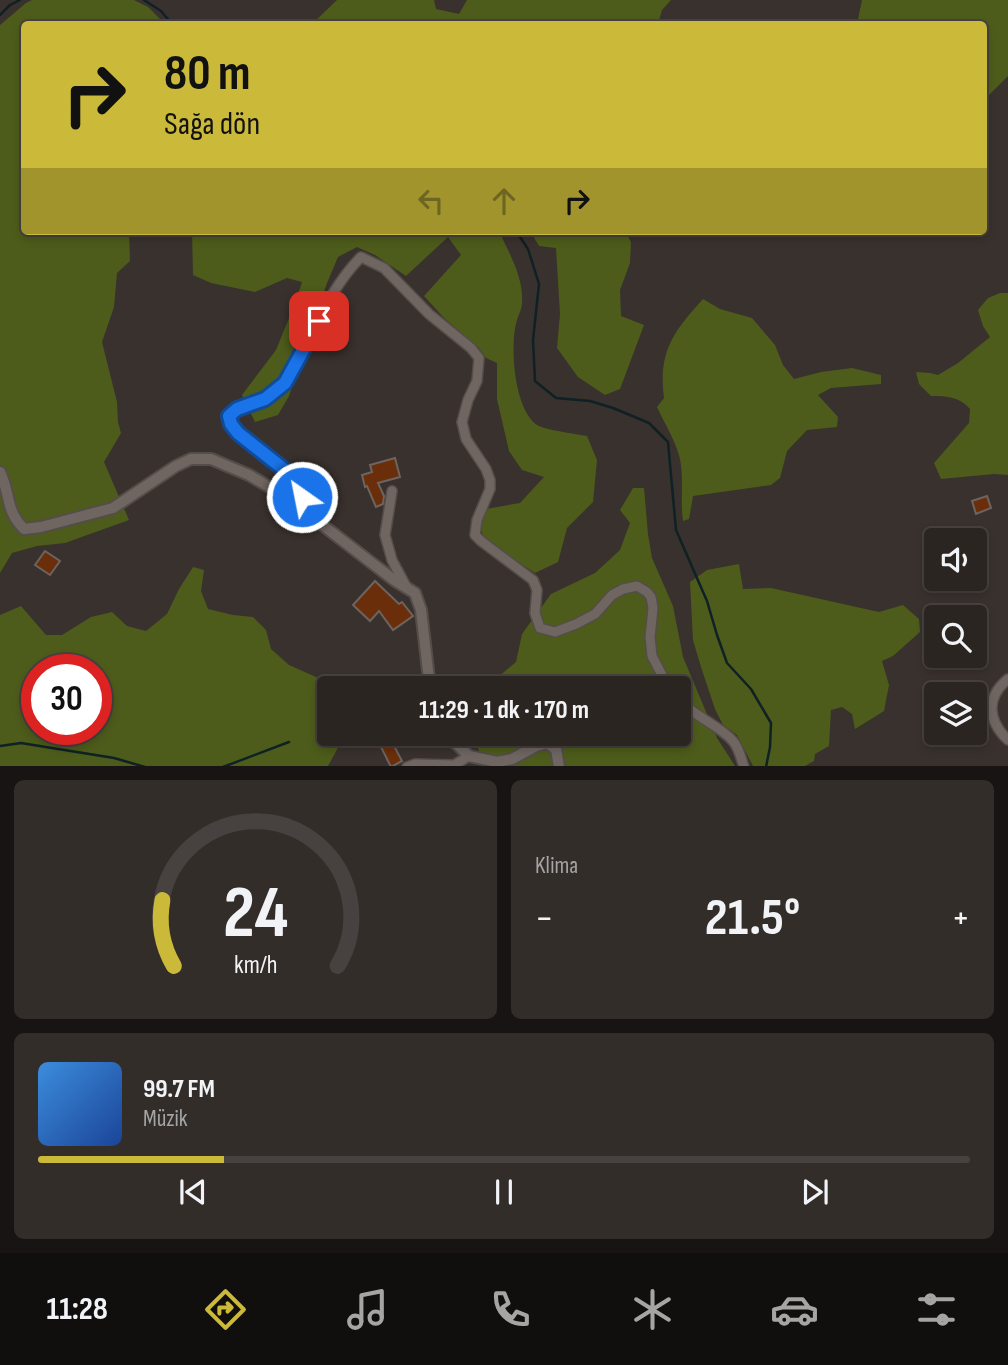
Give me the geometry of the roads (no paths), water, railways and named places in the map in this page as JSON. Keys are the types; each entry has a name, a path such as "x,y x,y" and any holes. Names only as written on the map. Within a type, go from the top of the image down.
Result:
{"street":[{"path":"299,507 302,497 300,487 291,475 238,433 229,416 237,409 265,399 285,383 336,288 347,271 361,257 384,268 429,314 471,348 479,358 477,381 468,400 463,422 466,439 490,480 490,489 477,520 475,535 533,580 537,590 535,612 540,628 555,632 576,624 595,614 612,595 637,586 651,597 652,656 662,676"},
{"path":"0,472 6,486 10,510 24,529 113,508 191,459 211,458 249,475 286,497 344,543 415,593 421,610 429,676"},
{"path":"392,491 385,535 392,560 408,590"},
{"path":"1008,679 997,691 991,705 993,721 1008,740"},
{"path":"691,711 732,739 744,766"},
{"path":"459,746 469,756 498,762 512,759 547,743 556,749 559,766"},
{"path":"407,766 455,766 469,756"}],"waterway":[{"path":"0,15 20,0"},
{"path":"144,0 161,11 169,21"},
{"path":"519,235 528,249 539,284 533,340 535,381 556,398 590,401 649,423 668,442 676,530 707,601 727,663 751,689 771,723 766,766"},
{"path":"226,766 289,742"},
{"path":"0,746 21,743 114,758 142,766"}]}
